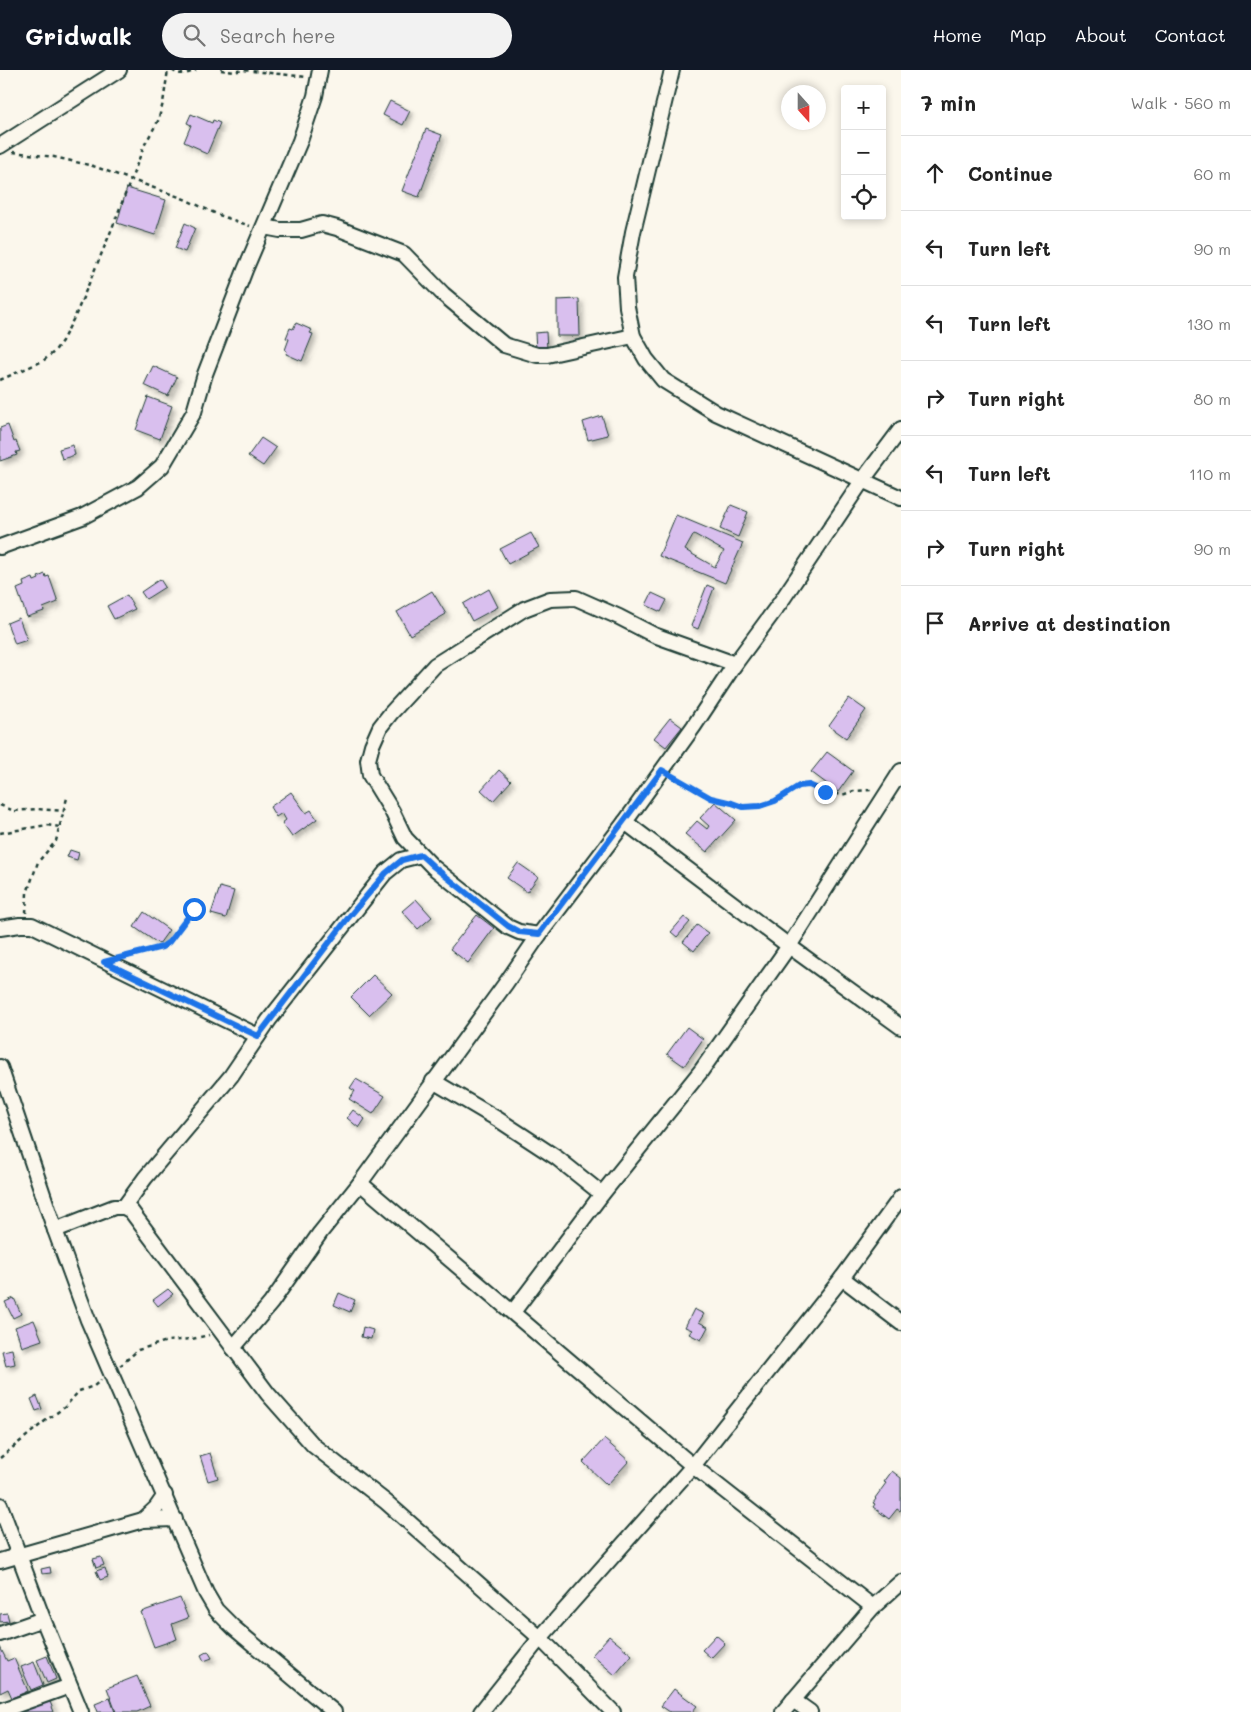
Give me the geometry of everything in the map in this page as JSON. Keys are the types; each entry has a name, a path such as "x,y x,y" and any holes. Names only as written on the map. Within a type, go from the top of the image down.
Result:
{"street":[{"path":"0,146 119,70"},
{"path":"684,70 671,73 633,232 625,276 627,307 634,336 646,359 663,380 691,398 716,412 901,498"},
{"path":"0,547 82,517 138,487 162,466 194,412 205,374 245,270 300,141 315,96 319,74"},
{"path":"264,227 280,230 301,230 322,224 404,254 419,272 474,321 504,345 519,350 537,355 547,355 634,336"},
{"path":"233,1348 271,1303 320,1233 360,1183 506,983 539,934 625,822 780,603 862,481 901,429"},
{"path":"539,934 519,932 508,926 434,867 405,838 392,811 370,774 368,760 372,744 380,726 435,665 524,609 550,599 576,598 654,635 735,664"},
{"path":"512,1312 602,1194 701,1071 789,946 901,772"},
{"path":"625,822 789,946 901,1027"},
{"path":"124,1206 145,1178 231,1076 258,1036 348,918 386,873 402,860 421,855"},
{"path":"4,927 32,926 258,1036"},
{"path":"0,1067 55,1230 88,1320 206,1593 216,1610 241,1634 334,1712"},
{"path":"433,1081 508,1125 557,1158 602,1194"},
{"path":"360,1183 693,1466 873,1606"},
{"path":"480,1712 540,1638 693,1466 842,1278 901,1196"},
{"path":"55,1230 114,1207 124,1206 131,1211 268,1394 314,1446 386,1502 540,1638 613,1712"},
{"path":"842,1278 901,1323"},
{"path":"143,1520 156,1508 165,1495"},
{"path":"0,1505 81,1712"},
{"path":"0,1561 143,1520 175,1519"},
{"path":"783,1712 873,1606 901,1582"},
{"path":"0,1634 43,1619"},
{"path":"0,1711 70,1686"},
{"path":"793,1700 810,1712"}],"path":[{"path":"0,380 43,361 54,352 62,341 76,314 109,236 144,146 158,121 168,70"},
{"path":"172,70 178,74 184,74 196,70"},
{"path":"221,70 297,75 319,74"},
{"path":"0,146 19,153 54,157 93,166 182,198 244,225 264,227"},
{"path":"662,770 711,798 743,807 760,806 775,801 799,786 809,785 825,792 842,795 854,791 889,790"},
{"path":"4,927 24,917 26,914 27,893 38,862 56,841 67,798"},
{"path":"0,805 14,811 37,809 64,811"},
{"path":"0,833 47,825 60,828"},
{"path":"104,962 162,947 169,942 194,909"},
{"path":"0,1458 65,1407 79,1391 94,1386 138,1350 167,1341 204,1337 220,1330"}],"building":[{"path":"390,101 410,111 403,125 383,115"},
{"path":"191,114 212,123 213,120 220,123 207,154 184,142 191,125 187,123"},
{"path":"426,129 442,135 419,197 402,191"},
{"path":"127,188 166,200 155,235 117,223"},
{"path":"185,223 195,228 185,252 175,248"},
{"path":"579,299 580,336 557,336 557,300"},
{"path":"296,323 312,330 310,333 313,334 302,361 286,354 287,351 285,350 289,339 286,338 290,328 293,329"},
{"path":"546,332 547,349 536,350 535,333"},
{"path":"153,366 177,377 168,396 144,385"},
{"path":"148,397 172,406 160,439 136,430"},
{"path":"602,416 608,435 588,440 583,422"},
{"path":"8,425 14,442 16,441 20,451 16,452 17,455 0,461 0,428"},
{"path":"261,438 276,448 263,466 248,456"},
{"path":"73,445 75,455 62,459 59,449"},
{"path":"731,505 748,512 738,537 720,529"},
{"path":"676,515 743,543 725,583 659,556","holes":["694,534 724,551 715,567 685,550"]},
{"path":"531,533 539,547 508,564 500,549"},
{"path":"45,574 46,577 49,576 58,602 43,608 44,611 27,617 17,589 24,586 23,582 33,578 34,581"},
{"path":"160,579 165,587 146,599 141,592"},
{"path":"707,585 714,588 698,629 691,626"},
{"path":"489,589 498,607 472,621 463,604"},
{"path":"432,591 446,614 410,635 397,612"},
{"path":"652,593 667,600 661,612 646,605"},
{"path":"127,595 135,609 114,619 107,606"},
{"path":"19,618 27,640 15,644 7,623"},
{"path":"849,698 866,710 846,738 829,726"},
{"path":"670,718 682,727 666,747 654,738"},
{"path":"827,752 853,771 838,792 811,772"},
{"path":"499,770 511,781 493,801 481,790"},
{"path":"291,792 306,813 311,810 317,819 292,837 282,823 286,820 282,813 276,817 270,807"},
{"path":"715,802 736,820 707,852 685,834 697,821 707,829 709,826 700,818"},
{"path":"70,850 79,853 77,860 67,857"},
{"path":"518,863 538,877 527,892 507,878"},
{"path":"220,887 234,891 226,918 211,914"},
{"path":"416,899 432,917 418,929 402,911"},
{"path":"144,912 169,930 159,944 134,927"},
{"path":"477,915 494,928 468,963 450,949"},
{"path":"684,917 690,922 677,937 671,932"},
{"path":"697,925 708,933 694,951 683,942"},
{"path":"373,975 392,993 369,1015 351,997"},
{"path":"687,1027 703,1039 684,1066 667,1054"},
{"path":"356,1079 385,1096 373,1114 349,1099 355,1091 350,1088"},
{"path":"353,1110 365,1119 359,1128 347,1118"},
{"path":"168,1289 173,1294 158,1306 153,1300"},
{"path":"339,1293 355,1300 350,1312 334,1305"},
{"path":"14,1298 21,1314 13,1318 5,1302"},
{"path":"694,1309 704,1314 699,1322 708,1327 701,1340 689,1334 692,1330 685,1327"},
{"path":"34,1320 42,1340 22,1347 15,1327"},
{"path":"363,1327 373,1330 371,1339 361,1337"},
{"path":"12,1349 15,1364 6,1366 2,1351"},
{"path":"37,1396 42,1409 36,1411 31,1399"},
{"path":"604,1439 629,1461 607,1485 583,1462"},
{"path":"210,1453 218,1478 208,1481 200,1456"},
{"path":"892,1471 901,1478 901,1509 900,1511 897,1509 889,1519 873,1507 875,1504 873,1503"},
{"path":"101,1557 104,1565 96,1568 93,1559"},
{"path":"50,1567 51,1573 42,1574 41,1569"},
{"path":"105,1568 108,1577 100,1580 96,1571"},
{"path":"180,1598 188,1618 172,1624 177,1639 154,1647 141,1612"},
{"path":"7,1613 9,1621 0,1622 0,1614"},
{"path":"716,1635 725,1643 711,1658 702,1650"},
{"path":"609,1636 632,1655 615,1675 592,1655"},
{"path":"0,1647 7,1661 14,1658 28,1691 12,1698 8,1689 0,1693"},
{"path":"208,1651 212,1658 204,1661 201,1655"},
{"path":"47,1656 56,1679 47,1683 37,1660"},
{"path":"34,1662 43,1685 31,1690 21,1667"},
{"path":"137,1676 150,1706 137,1712 116,1712 107,1688"},
{"path":"674,1689 697,1706 692,1712 670,1712 661,1706"},
{"path":"110,1698 115,1712 98,1712 95,1704"},
{"path":"49,1699 54,1712 20,1712 19,1710"}],"route":[{"path":"194,909 169,942 162,947 104,962 258,1036 348,918 386,873 402,860 421,855 508,926 519,932 539,934 625,822 662,770 711,798 743,807 760,806 775,801 799,786 815,786 825,792"}]}
